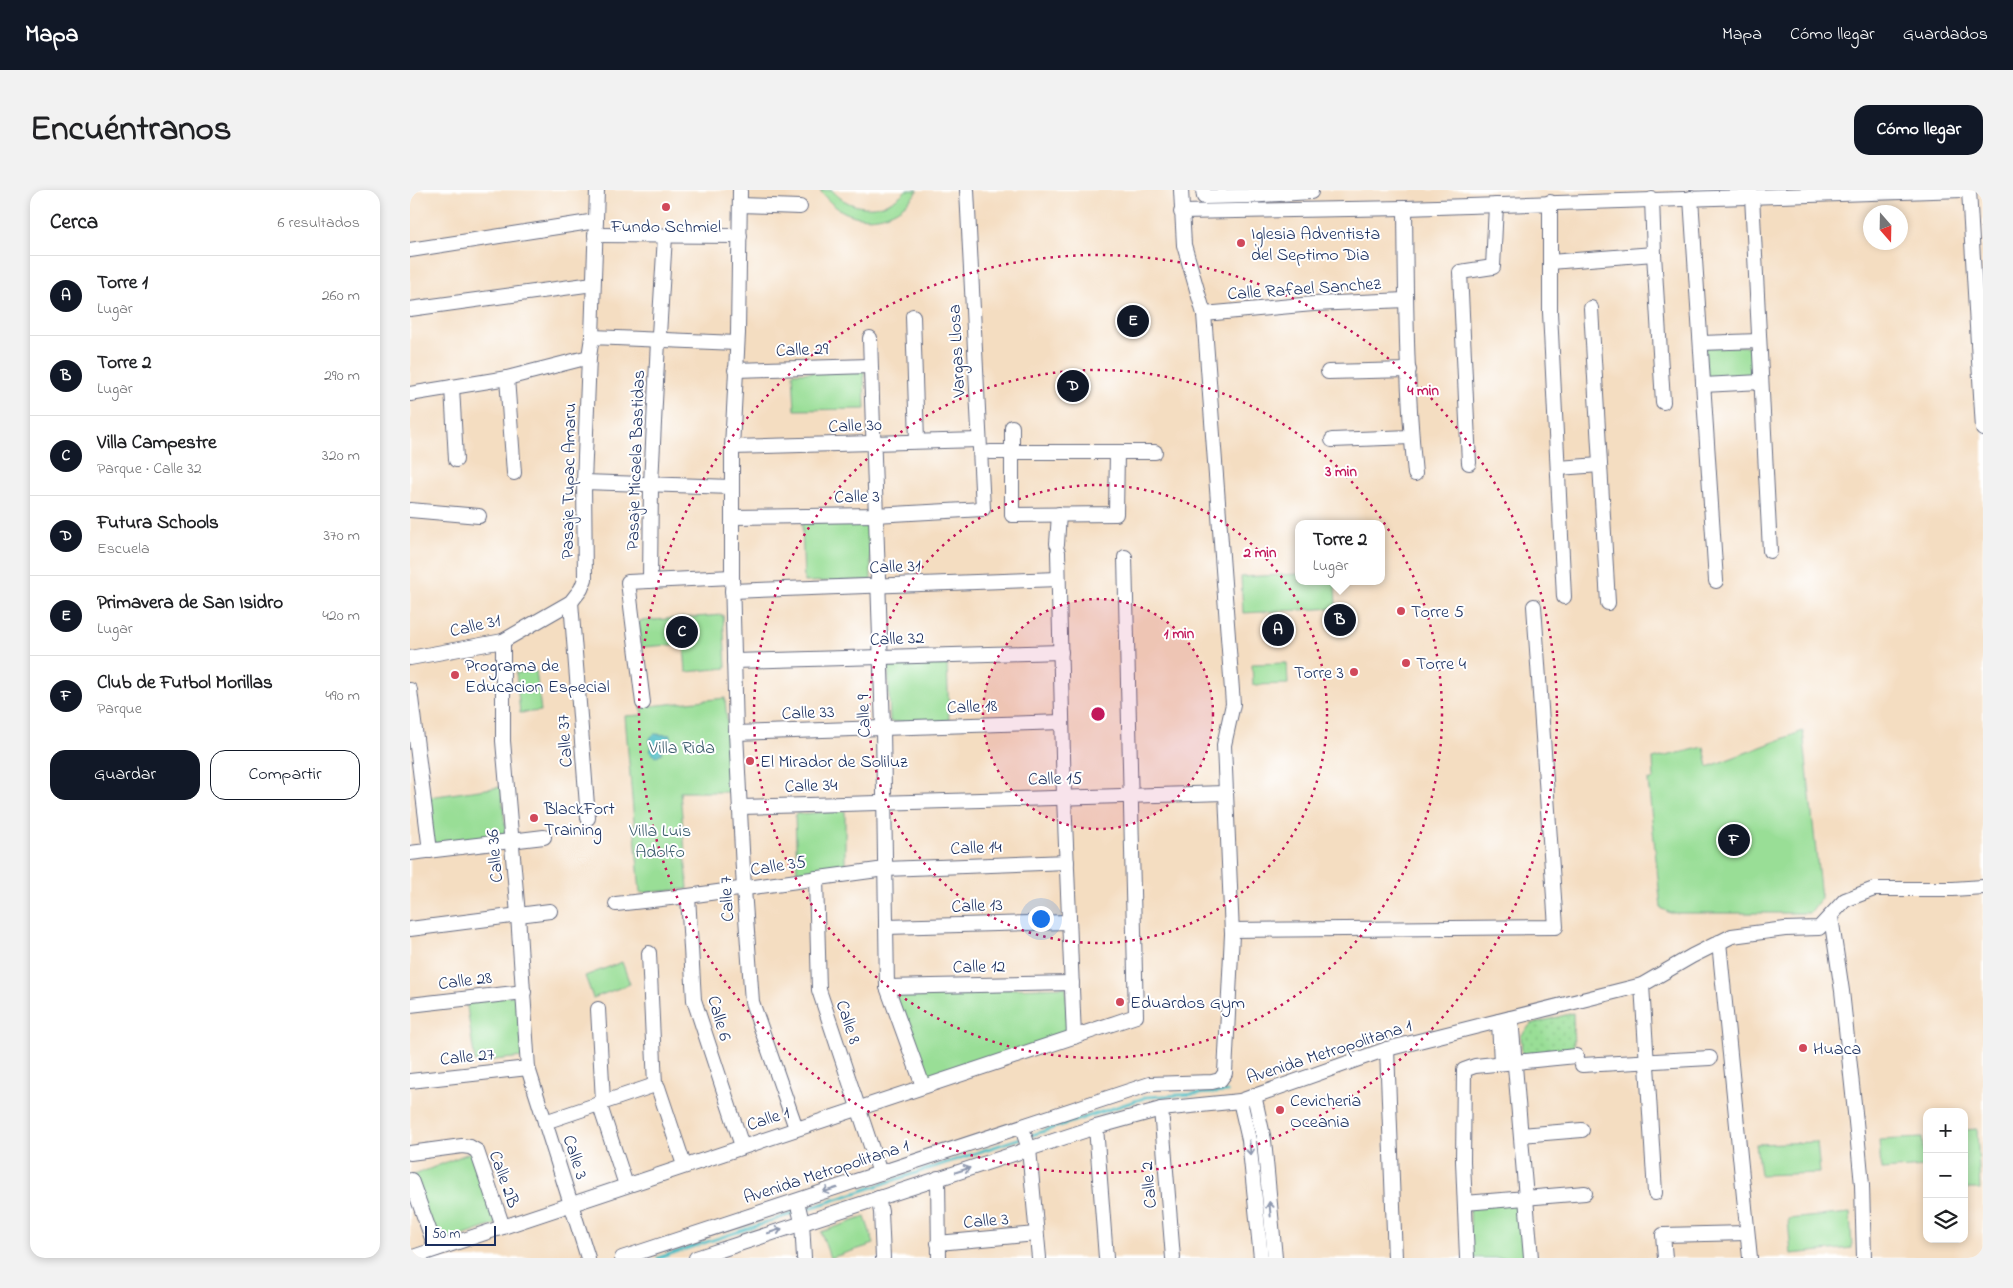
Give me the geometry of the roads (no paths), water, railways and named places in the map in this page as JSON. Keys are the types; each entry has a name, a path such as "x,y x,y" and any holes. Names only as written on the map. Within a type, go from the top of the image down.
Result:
{"street":[{"name":"Pasaje Tupac Amaru","path":"571,602 581,589 585,579 584,482 589,357 592,337 597,190"},
{"name":"Calle 7","path":"740,190 737,343 732,447 732,584 736,733 744,889 752,1002 796,1128"},
{"name":"Vargas Llosa","path":"967,190 983,510"},
{"path":"1038,1258 1025,1139 1150,1084 1220,1080 1225,1073 1232,930 1224,746 1233,704 1204,314 1184,245 1181,190"},
{"path":"1181,212 1405,208 1963,190"},
{"path":"1969,190 1978,239 1983,429"},
{"path":"1204,193 1311,191"},
{"path":"1752,196 1770,551"},
{"path":"1691,198 1716,580"},
{"path":"1652,199 1663,402"},
{"path":"1550,202 1550,312 1564,597"},
{"path":"740,205 800,206"},
{"path":"1469,463 1460,272 1493,267 1496,205"},
{"path":"1405,208 1411,437 1415,474"},
{"path":"410,250 595,228 665,236 740,236"},
{"name":"Pasaje Micaela Bastidas","path":"650,581 651,484 665,236"},
{"path":"1550,262 1654,254"},
{"path":"410,309 593,284"},
{"name":"Calle Rafael Sanchez","path":"1204,314 1313,304 1406,300"},
{"path":"1591,308 1608,603"},
{"path":"913,316 916,441"},
{"path":"592,337 659,338 737,343"},
{"name":"Calle 9","path":"870,338 884,802 887,987 923,1086"},
{"path":"1701,343 1759,341"},
{"path":"410,394 507,378 589,357"},
{"name":"Calle 29","path":"736,370 870,366"},
{"path":"1328,372 1409,370"},
{"path":"507,378 514,474"},
{"path":"1703,385 1761,382"},
{"path":"452,387 456,460"},
{"path":"1012,427 1012,515 1116,514 1117,452"},
{"path":"1332,440 1411,437"},
{"name":"Calle 30","path":"732,447 979,440"},
{"path":"990,452 1155,452"},
{"path":"1558,468 1600,466"},
{"path":"584,482 732,487"},
{"path":"410,510 479,516"},
{"name":"Calle 3","path":"732,517 875,515 983,510"},
{"path":"1058,514 1064,797 1074,1037"},
{"path":"1125,557 1130,796"},
{"name":"Calle 31","path":"643,703 628,582 878,586 1058,579"},
{"name":"Calle 31","path":"410,658 503,641 571,602"},
{"name":"Calle 37","path":"571,602 588,818"},
{"path":"1232,930 1556,927 1534,606"},
{"name":"Calle 36","path":"503,641 503,741 524,992 528,1068"},
{"name":"Calle 32","path":"734,661 1061,652"},
{"path":"410,690 430,851"},
{"name":"Calle 18","path":"882,728 1062,722"},
{"name":"Calle 33","path":"736,733 882,728"},
{"name":"Calle 15","path":"884,802 1226,793"},
{"name":"Calle 1","path":"410,1258 684,1165 1134,1017 1137,1014 1130,796"},
{"name":"Calle 34","path":"740,807 884,802"},
{"path":"410,853 544,837"},
{"name":"Calle 14","path":"885,869 1067,862"},
{"name":"Calle 35","path":"616,904 744,889 885,869"},
{"name":"Calle 8","path":"816,878 819,990 880,1173"},
{"name":"Avenida Metropolitana 1","path":"696,1258 741,1231 800,1212 880,1173 1025,1139 1096,1127 1161,1109 1240,1100 1387,1049 1642,985 1732,936 1785,929 1819,928 1845,900 1874,890 1983,887"},
{"name":"Calle 6","path":"688,896 694,1000 742,1146"},
{"path":"410,928 550,911"},
{"path":"1831,917 1842,991 1856,1122 1862,1185 1864,1258"},
{"name":"Calle 13","path":"886,927 1070,922"},
{"path":"1719,942 1750,1258"},
{"path":"649,953 655,1085 658,1087 684,1165"},
{"name":"Calle 12","path":"887,987 1072,983"},
{"path":"1642,985 1654,1193"},
{"name":"Calle 28","path":"410,1005 524,992"},
{"path":"598,1009 601,1102 626,1185"},
{"path":"1505,1020 1516,1061 1531,1258"},
{"path":"1501,1063 1505,1020"},
{"path":"1387,1049 1395,1258"},
{"path":"1467,1258 1464,1070 1470,1067 1516,1061 1646,1062 1710,1058"},
{"name":"Calle 3","path":"528,1068 588,1258"},
{"name":"Calle 27","path":"410,1081 528,1068"},
{"path":"546,1122 655,1085"},
{"path":"1254,1095 1264,1140 1275,1258"},
{"path":"1240,1100 1249,1140 1261,1258"},
{"name":"Calle 2","path":"1161,1109 1173,1258"},
{"path":"1096,1127 1106,1258"},
{"path":"1521,1135 1582,1130"},
{"name":"Avenida Metropolitana 1","path":"622,1258 741,1231 800,1212 878,1198 938,1178 1025,1139"},
{"name":"Calle 2B","path":"410,1152 462,1146 470,1147 477,1151 503,1227"},
{"path":"938,1178 939,1258"},
{"path":"411,1180 436,1249"},
{"path":"1465,1202 1585,1193"},
{"path":"878,1198 881,1212 883,1258"},
{"path":"800,1212 804,1258"},
{"path":"1665,1258 1663,1235 1747,1233"},
{"name":"Calle 3","path":"938,1243 1036,1234"}],"water":[{"path":"654,734 671,735 671,743 665,746 660,745 662,753 655,757 650,751 652,746 649,741"}],"waterway":[{"path":"1029,1136 1147,1097 1227,1092"},
{"path":"804,1210 1021,1138"},
{"path":"658,1258 795,1213"}],"place":[{"name":"Fundo Schmiel","path":"666,207"},
{"name":"Iglesia Adventista del Septimo Dia","path":"1241,243"},
{"name":"Primavera de San Isidro","path":"1133,321"},
{"name":"Futura Schools","path":"1073,386"},
{"name":"Torre 5","path":"1401,611"},
{"name":"Torre 2","path":"1340,620"},
{"name":"Torre 1","path":"1278,630"},
{"name":"Villa Campestre","path":"682,632"},
{"name":"Torre 4","path":"1406,663"},
{"name":"Torre 3","path":"1354,672"},
{"name":"Programa de Educacion Especial","path":"455,675"},
{"name":"El Mirador de Soliluz","path":"750,761"},
{"name":"BlackFort Training","path":"534,818"},
{"name":"Club de Futbol Morillas","path":"1734,840"},
{"name":"Eduardos Gym","path":"1120,1002"},
{"name":"Huaca","path":"1803,1048"},
{"name":"Cevicheria Oceania","path":"1280,1110"}],"park label":[{"name":"Villa Rida","path":"682,747"},
{"name":"Villa Luis Adolfo","path":"660,840"}]}
